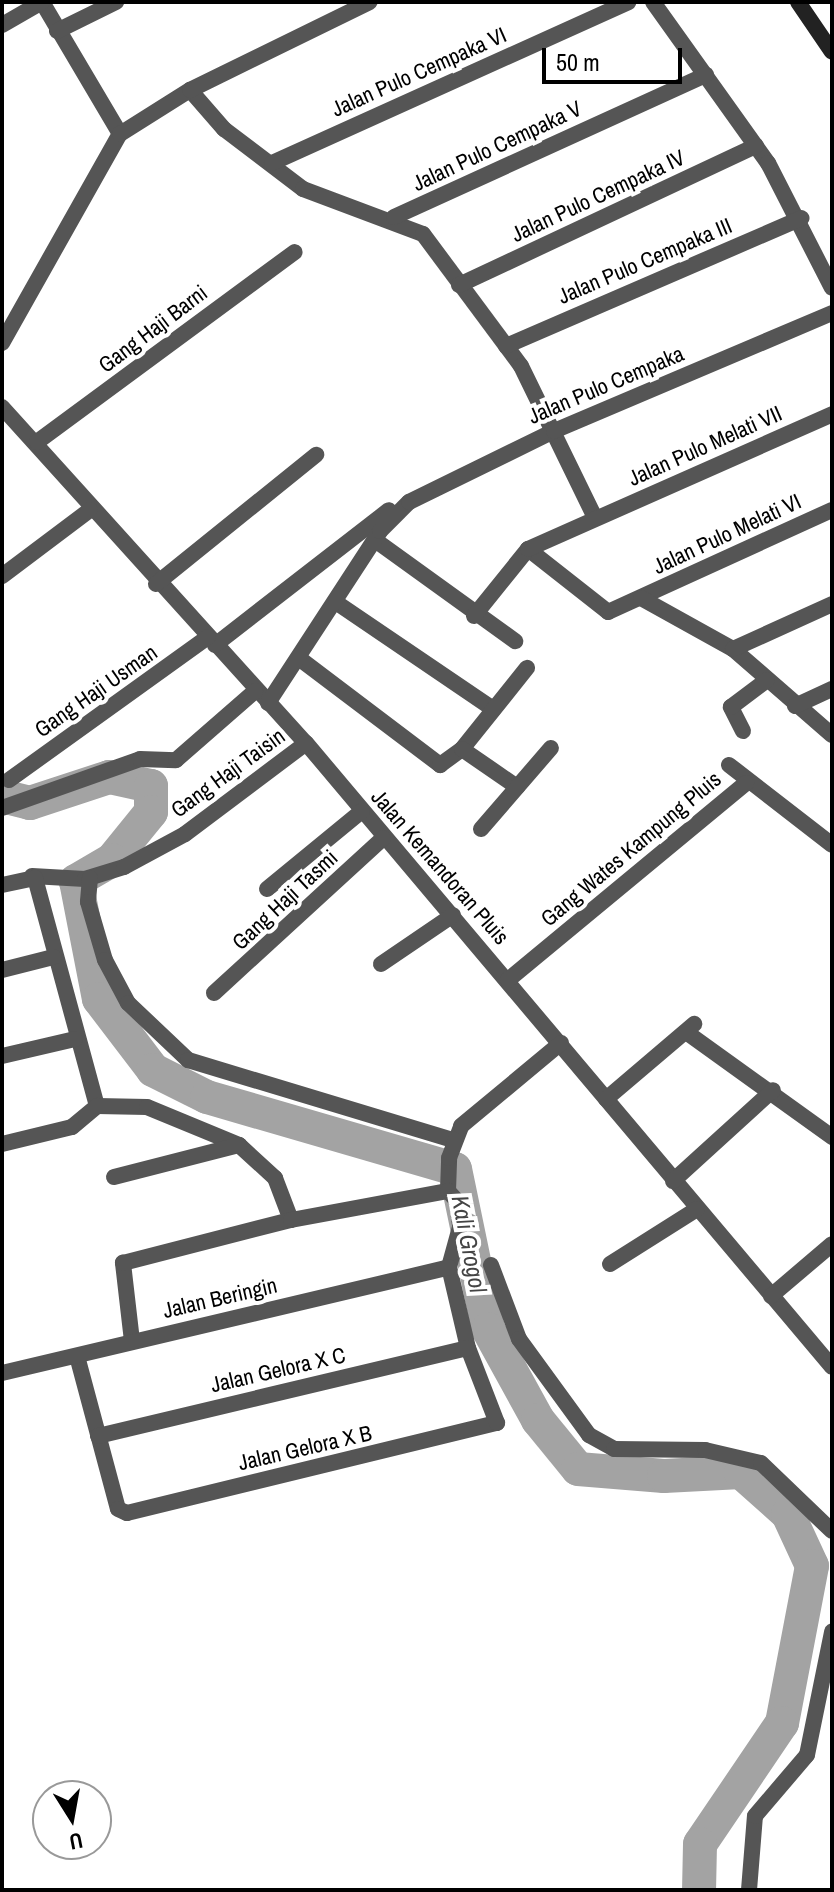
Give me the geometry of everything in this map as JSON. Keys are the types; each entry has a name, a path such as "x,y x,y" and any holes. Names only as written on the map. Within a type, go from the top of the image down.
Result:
{"street":[{"path":"2,25 42,2 120,134"},
{"path":"57,31 116,2"},
{"path":"2,343 120,134 190,90 370,2"},
{"name":"Jalan Pulo Cempaka VI","path":"272,163 628,2"},
{"path":"653,2 756,146 802,218 832,288"},
{"path":"798,2 832,52"},
{"name":"Jalan Pulo Cempaka V","path":"394,217 706,75"},
{"path":"190,90 224,129 316,197 394,217 423,234 506,346 554,431 595,518"},
{"name":"Jalan Pulo Cempaka IV","path":"459,285 756,146"},
{"name":"Jalan Pulo Cempaka III","path":"506,346 802,218"},
{"name":"Gang Haji Barni","path":"37,442 295,252"},
{"name":"Jalan Pulo Cempaka","path":"211,641 402,507 554,431 832,313"},
{"name":"Jalan Kemandoran Pluis","path":"2,407 37,442 90,510 156,584 306,743 832,1367"},
{"name":"Jalan Pulo Melati VII","path":"528,549 832,414"},
{"path":"156,584 316,455"},
{"name":"Jalan Pulo Cempaka","path":"268,703 337,603 375,540 402,507"},
{"path":"2,576 90,510"},
{"name":"Jalan Pulo Melati VI","path":"528,549 602,611 641,598 832,510"},
{"path":"375,540 474,616 515,641"},
{"path":"474,616 528,549"},
{"path":"641,598 733,649 832,735"},
{"path":"337,603 493,709"},
{"path":"733,649 832,604"},
{"name":"Gang Haji Usman","path":"9,780 211,641"},
{"path":"300,659 432,762 447,764 527,668"},
{"path":"743,731 731,707 767,680"},
{"path":"795,706 832,689"},
{"path":"6,807 39,798 140,759 176,760 255,691"},
{"path":"814,720 832,713"},
{"name":"Gang Haji Taisin","path":"82,878 185,834 306,743"},
{"path":"481,829 551,748"},
{"path":"462,749 517,787"},
{"name":"Gang Wates Kampung Pluis","path":"729,765 746,783 832,845"},
{"name":"Gang Wates Kampung Pluis","path":"508,980 746,783"},
{"path":"267,889 362,811"},
{"name":"Gang Haji Tasmi","path":"214,993 383,838"},
{"path":"32,876 75,1039 97,1106"},
{"path":"2,885 32,876 82,878 105,960 128,1003 188,1060 453,1140"},
{"path":"381,964 453,915"},
{"path":"2,970 53,957"},
{"path":"606,1099 690,1028 832,1137"},
{"path":"2,1056 75,1039"},
{"path":"449,1267 460,1227 457,1201 448,1191 448,1165 453,1140 473,1112 561,1043"},
{"path":"673,1181 773,1090"},
{"path":"2,1144 72,1127 97,1106 147,1107 239,1145 275,1178 291,1220"},
{"path":"114,1177 239,1145"},
{"path":"132,1341 123,1263 291,1220 448,1191"},
{"path":"610,1264 697,1209"},
{"path":"771,1296 832,1244"},
{"path":"491,1265 519,1339 589,1435 614,1449 705,1450 761,1463 832,1531"},
{"name":"Jalan Beringin","path":"2,1373 449,1267"},
{"name":"Jalan Gelora X B","path":"77,1356 120,1512 157,1506 492,1426 499,1418 468,1348 449,1267"},
{"name":"Jalan Gelora X C","path":"98,1436 468,1348"},
{"path":"749,1890 755,1816 807,1755 832,1632"}],"waterway":[{"name":"Kali Grogol","path":"2,796 30,803 109,777 151,786 151,812 112,860 76,881 99,999 153,1070 207,1097 455,1169 488,1329 538,1420 578,1469 664,1476 741,1472 788,1514 812,1566 782,1723 700,1844 699,1890"}]}
